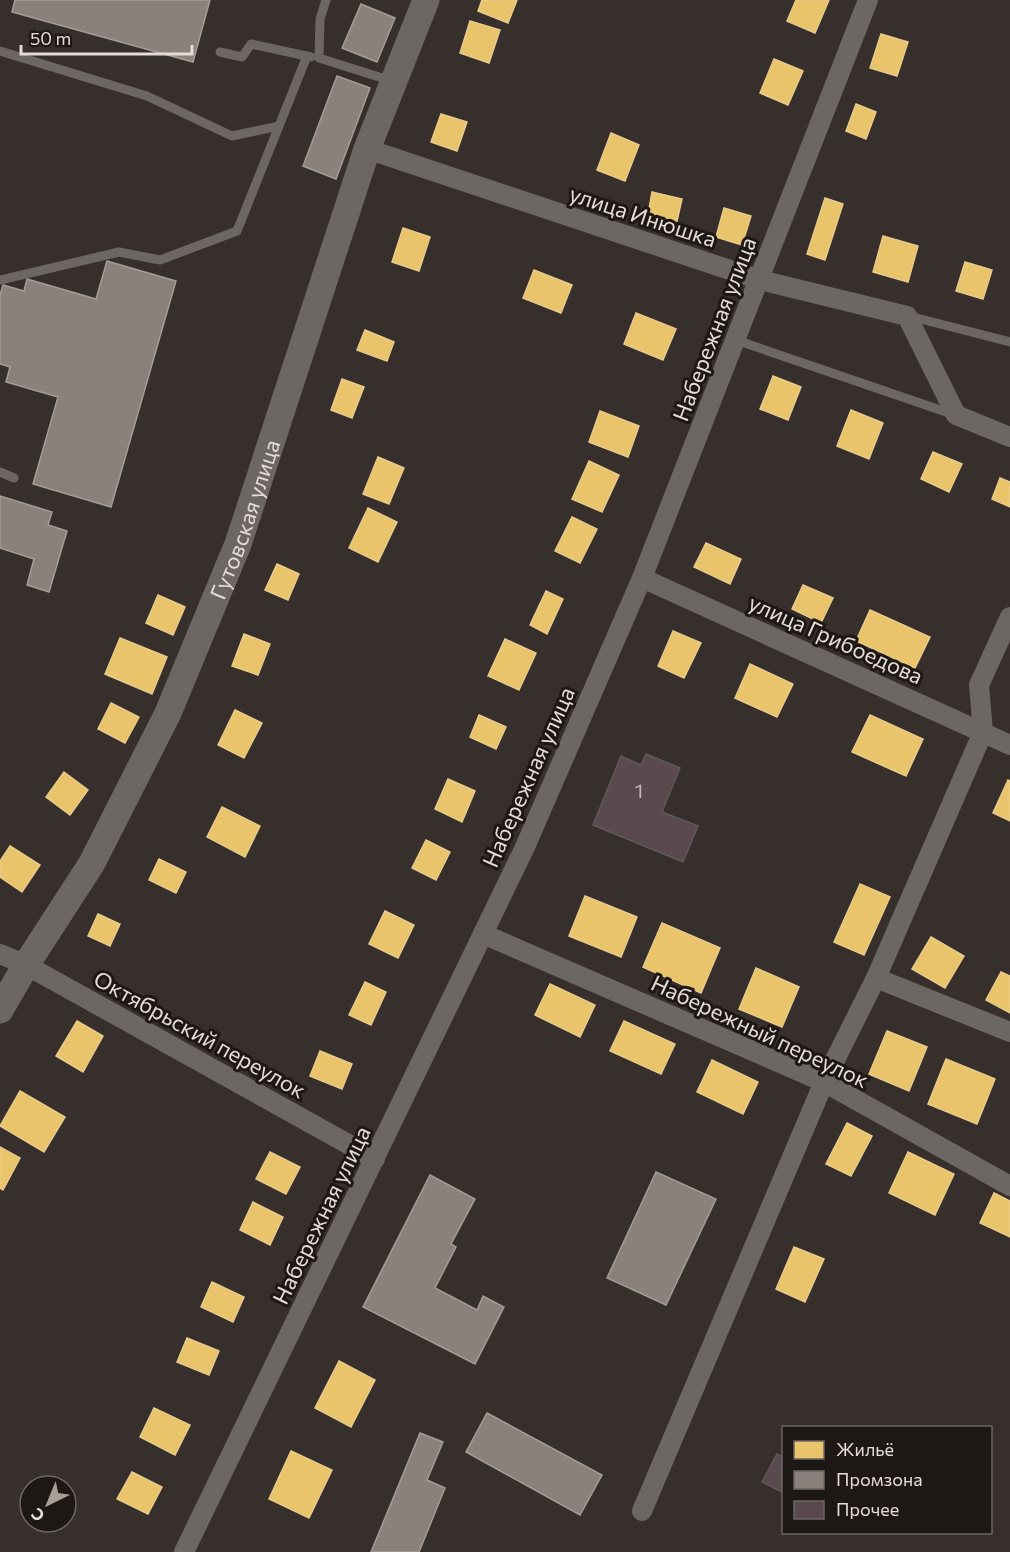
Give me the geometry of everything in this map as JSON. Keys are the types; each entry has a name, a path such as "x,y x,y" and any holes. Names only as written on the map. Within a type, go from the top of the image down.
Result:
{"street":[{"name":"Гутовская улица","path":"0,1010 26,965 92,863 168,713 238,544 367,149 426,0"},
{"name":"Набережная улица","path":"184,1552 525,847 642,578 868,0"},
{"name":"улица Инюшка","path":"367,149 760,280 907,316"},
{"path":"907,316 956,415 1010,437"},
{"name":"улица Грибоедова","path":"642,578 1010,745"},
{"path":"642,1511 824,1082 876,978 983,732 980,685 1010,617"},
{"name":"Набережный переулок","path":"483,934 824,1082 1010,1186"},
{"name":"Октябрьский переулок","path":"0,954 26,965 375,1159"},
{"path":"876,978 1010,1032"}],"lane":[{"path":"319,58 320,19 326,0"},
{"path":"220,52 242,57 251,44 319,58 394,82"},
{"path":"0,51 147,96 232,136 279,126"},
{"path":"0,280 119,252 160,260 237,231 307,56"},
{"name":"улица Инюшка","path":"907,316 1010,342"},
{"path":"736,340 956,415"},
{"path":"0,472 14,478"}],"building: Жильё":[{"path":"482,0 517,0 508,23 478,11"},
{"path":"796,0 829,0 815,33 787,21"},
{"path":"470,21 500,30 489,63 460,53"},
{"path":"881,34 908,42 897,76 870,68"},
{"path":"774,59 803,71 788,105 760,93"},
{"path":"856,104 876,112 866,139 846,131"},
{"path":"441,114 467,122 457,151 431,142"},
{"path":"611,133 639,145 625,181 597,170"},
{"path":"652,192 682,199 677,221 648,215"},
{"path":"825,198 843,204 825,260 807,254"},
{"path":"724,208 751,216 742,245 716,237"},
{"path":"403,228 430,237 419,271 392,262"},
{"path":"883,236 918,246 908,282 873,272"},
{"path":"965,262 992,270 983,299 956,291"},
{"path":"534,270 572,285 561,313 523,298"},
{"path":"636,313 676,329 663,360 624,344"},
{"path":"365,330 394,342 387,361 357,350"},
{"path":"773,376 801,387 788,420 760,409"},
{"path":"342,379 364,387 352,418 331,410"},
{"path":"851,410 883,423 869,459 837,446"},
{"path":"600,411 639,426 628,457 589,442"},
{"path":"933,452 962,464 949,492 921,479"},
{"path":"378,457 404,468 389,504 363,494"},
{"path":"589,461 619,475 602,512 572,499"},
{"path":"1000,478 1010,482 1010,507 992,499"},
{"path":"368,508 397,522 378,562 349,548"},
{"path":"572,517 597,529 580,563 555,551"},
{"path":"706,543 741,559 730,584 694,567"},
{"path":"277,564 299,574 288,600 265,590"},
{"path":"803,585 833,598 821,623 792,609"},
{"path":"546,591 563,599 547,634 530,625"},
{"path":"158,595 185,607 173,635 146,623"},
{"path":"870,610 930,637 915,668 856,641"},
{"path":"673,631 701,643 684,678 658,666"},
{"path":"244,634 270,644 258,675 232,666"},
{"path":"120,638 167,657 152,694 105,674"},
{"path":"505,639 536,653 519,690 488,676"},
{"path":"750,664 793,684 777,717 735,698"},
{"path":"111,703 139,717 125,743 98,729"},
{"path":"235,710 262,723 244,758 218,745"},
{"path":"479,715 506,727 496,749 470,737"},
{"path":"870,715 923,739 906,776 852,752"},
{"path":"64,772 88,790 70,815 46,797"},
{"path":"448,779 475,791 462,822 435,809"},
{"path":"1008,780 1010,781 1010,821 993,813"},
{"path":"222,807 260,826 245,857 207,837"},
{"path":"426,840 450,852 436,880 412,868"},
{"path":"10,846 40,865 22,892 0,877 0,861"},
{"path":"159,859 186,872 176,893 149,880"},
{"path":"860,884 890,897 864,955 834,942"},
{"path":"585,896 637,917 621,957 569,936"},
{"path":"385,911 414,925 398,958 369,944"},
{"path":"98,914 120,924 110,946 88,936"},
{"path":"662,923 720,948 701,993 643,967"},
{"path":"931,937 964,956 945,988 912,969"},
{"path":"756,968 799,987 782,1027 739,1009"},
{"path":"1001,972 1010,976 1010,1013 986,1000"},
{"path":"365,982 386,992 371,1025 349,1015"},
{"path":"550,984 595,1005 580,1037 535,1015"},
{"path":"77,1021 103,1036 83,1072 56,1056"},
{"path":"624,1021 675,1044 661,1074 610,1051"},
{"path":"887,1031 927,1047 909,1091 869,1074"},
{"path":"320,1051 352,1064 342,1089 310,1076"},
{"path":"946,1059 995,1079 977,1124 928,1104"},
{"path":"712,1060 758,1082 743,1114 697,1092"},
{"path":"20,1091 65,1117 44,1152 0,1126"},
{"path":"847,1123 872,1136 851,1176 826,1164"},
{"path":"0,1147 20,1158 3,1190 0,1188"},
{"path":"270,1152 300,1167 286,1194 256,1179"},
{"path":"908,1152 954,1174 935,1215 889,1193"},
{"path":"994,1193 1010,1201 1010,1237 980,1223"},
{"path":"253,1202 283,1217 270,1245 240,1230"},
{"path":"794,1247 824,1259 805,1302 776,1289"},
{"path":"212,1282 244,1297 233,1322 201,1307"},
{"path":"187,1338 219,1351 209,1375 177,1362"},
{"path":"339,1361 375,1380 351,1427 315,1408"},
{"path":"154,1408 190,1425 175,1455 140,1437"},
{"path":"291,1451 332,1470 309,1518 269,1499"},
{"path":"132,1472 162,1487 148,1514 117,1499"}],"building: Промзона":[{"path":"15,0 210,0 193,62 12,12"},
{"path":"361,4 395,18 377,62 342,48"},
{"path":"337,76 370,88 336,179 303,166"},
{"path":"107,261 176,281 111,507 33,484 58,397 6,382 10,367 0,364 0,295 3,285 24,291 27,279 96,299"},
{"path":"0,496 52,512 48,525 67,531 49,592 27,585 34,559 0,548"},
{"path":"656,1172 716,1199 666,1305 607,1278"},
{"path":"430,1175 475,1199 451,1244 456,1247 435,1288 477,1310 483,1296 504,1307 475,1364 363,1307"},
{"path":"487,1413 602,1475 580,1515 466,1452"},
{"path":"420,1433 443,1442 427,1480 445,1488 419,1552 371,1552"}],"building: Прочее":[{"path":"646,754 680,768 662,812 698,826 683,862 593,825 621,756 641,765"},
{"path":"777,1454 782,1456 782,1492 762,1482"}]}
